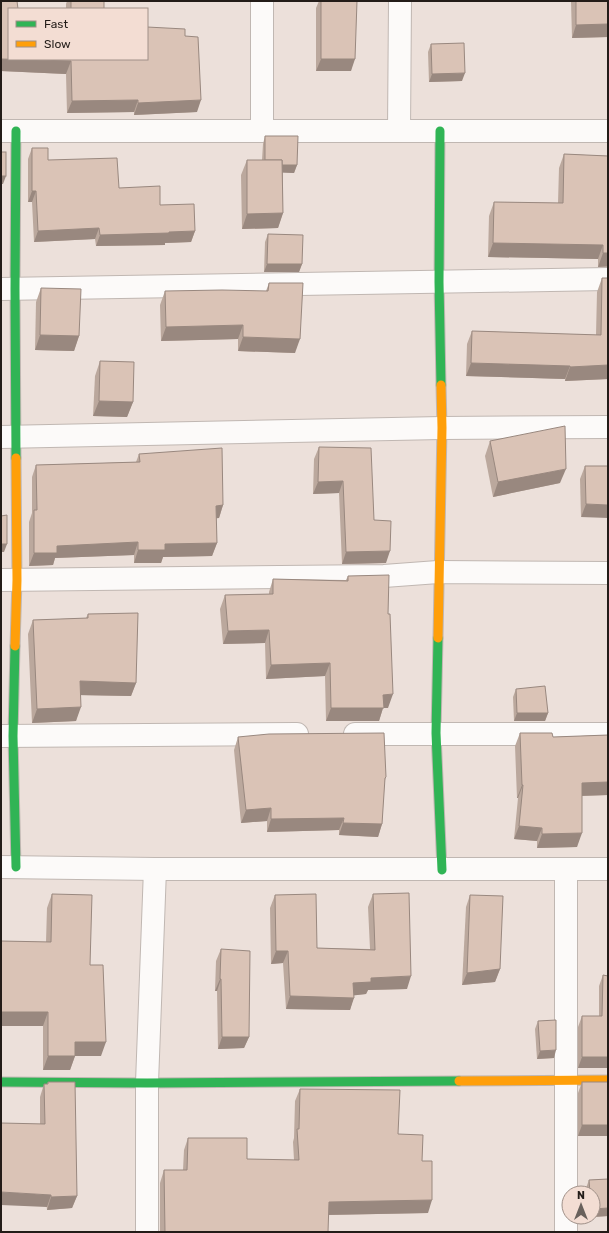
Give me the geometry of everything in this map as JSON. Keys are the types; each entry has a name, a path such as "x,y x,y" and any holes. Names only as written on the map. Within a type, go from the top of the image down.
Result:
{"street":[{"path":"262,1 262,131"},
{"path":"399,131 400,1"},
{"path":"608,131 8,131 9,580 7,736 8,867 442,870 608,869"},
{"path":"440,131 439,282 442,428 436,733 442,870"},
{"path":"8,289 608,279"},
{"path":"8,437 442,428 608,427"},
{"path":"9,580 384,576 438,572 608,573"},
{"path":"7,736 436,733 608,734"},
{"path":"147,1232 147,1083 155,869"},
{"path":"566,870 566,1232"},
{"path":"1,1082 147,1083 608,1080"}],"building":[{"path":"1,1 17,1 18,8 8,8 8,59 1,59"},
{"path":"71,1 104,1 104,8 71,8"},
{"path":"321,1 357,1 355,59 321,59"},
{"path":"576,1 608,1 608,24 576,25"},
{"path":"148,27 185,29 185,36 198,37 201,100 138,103 138,100 72,101 71,61 36,60 148,60"},
{"path":"464,43 465,73 432,74 431,44"},
{"path":"265,136 298,136 297,165 282,165 282,160 265,160"},
{"path":"32,148 48,148 48,160 117,158 119,188 160,186 160,205 194,204 195,231 100,235 99,228 38,231 36,191 32,191"},
{"path":"1,152 6,152 6,176 1,176"},
{"path":"564,154 608,156 608,253 603,253 603,245 493,243 494,202 563,203"},
{"path":"247,160 282,160 283,213 247,214"},
{"path":"268,234 303,235 302,264 267,264"},
{"path":"602,278 608,278 608,365 570,367 471,363 472,331 601,335"},
{"path":"269,283 303,283 300,339 243,337 243,325 166,327 165,291 268,291"},
{"path":"41,288 81,289 79,336 40,335"},
{"path":"100,361 134,362 133,402 99,401"},
{"path":"565,426 566,469 498,482 490,441"},
{"path":"319,447 371,448 374,520 391,521 390,551 346,552 343,481 318,482"},
{"path":"222,448 223,505 216,506 217,543 165,544 165,550 138,550 138,542 57,546 57,553 34,553 34,510 37,510 36,465 140,462 139,454"},
{"path":"585,466 608,466 608,505 586,504"},
{"path":"7,515 7,544 1,544 1,516"},
{"path":"389,575 388,614 390,614 393,694 383,695 384,708 331,708 330,663 271,665 269,630 228,631 225,595 273,594 273,579 348,581 348,576"},
{"path":"138,613 136,683 80,681 81,707 37,709 33,620 88,618 88,614"},
{"path":"545,686 548,713 517,713 516,689"},
{"path":"384,733 386,777 382,824 343,823 344,818 271,819 271,808 246,810 238,737 269,734"},
{"path":"520,733 552,733 553,737 608,735 608,782 582,783 582,833 542,834 542,828 519,826 523,785"},
{"path":"409,893 411,976 371,978 371,982 353,983 354,998 290,996 288,951 276,951 275,895 316,894 317,948 375,950 373,894"},
{"path":"52,894 92,895 90,965 103,965 106,1042 75,1042 75,1056 48,1056 48,1012 1,1012 1,941 51,942"},
{"path":"470,895 503,896 500,969 467,973"},
{"path":"221,949 250,951 249,1037 222,1037 220,979"},
{"path":"603,975 608,976 608,1057 582,1057 582,1016 602,1016"},
{"path":"556,1020 556,1050 540,1051 538,1021"},
{"path":"48,1082 75,1082 77,1196 51,1197 51,1195 1,1192 1,1123 45,1124 44,1084 48,1084"},
{"path":"582,1082 608,1082 608,1125 582,1125"},
{"path":"300,1089 400,1090 398,1134 423,1135 422,1161 432,1161 432,1200 329,1202 328,1232 165,1232 164,1170 187,1170 188,1138 247,1138 247,1159 299,1160 297,1129 299,1129"},
{"path":"608,1179 608,1208 601,1208 601,1185 589,1185 589,1180"}],"traffic: fast":[{"path":"16,131 16,458"},
{"path":"440,131 439,282 441,385"},
{"path":"438,638 436,733 442,870"},
{"path":"15,646 13,736 16,867"},
{"path":"1,1082 147,1083 459,1081"}],"traffic: slow":[{"path":"438,638 442,428 441,385"},
{"path":"15,646 17,580 16,458"},
{"path":"459,1081 608,1080"}]}
